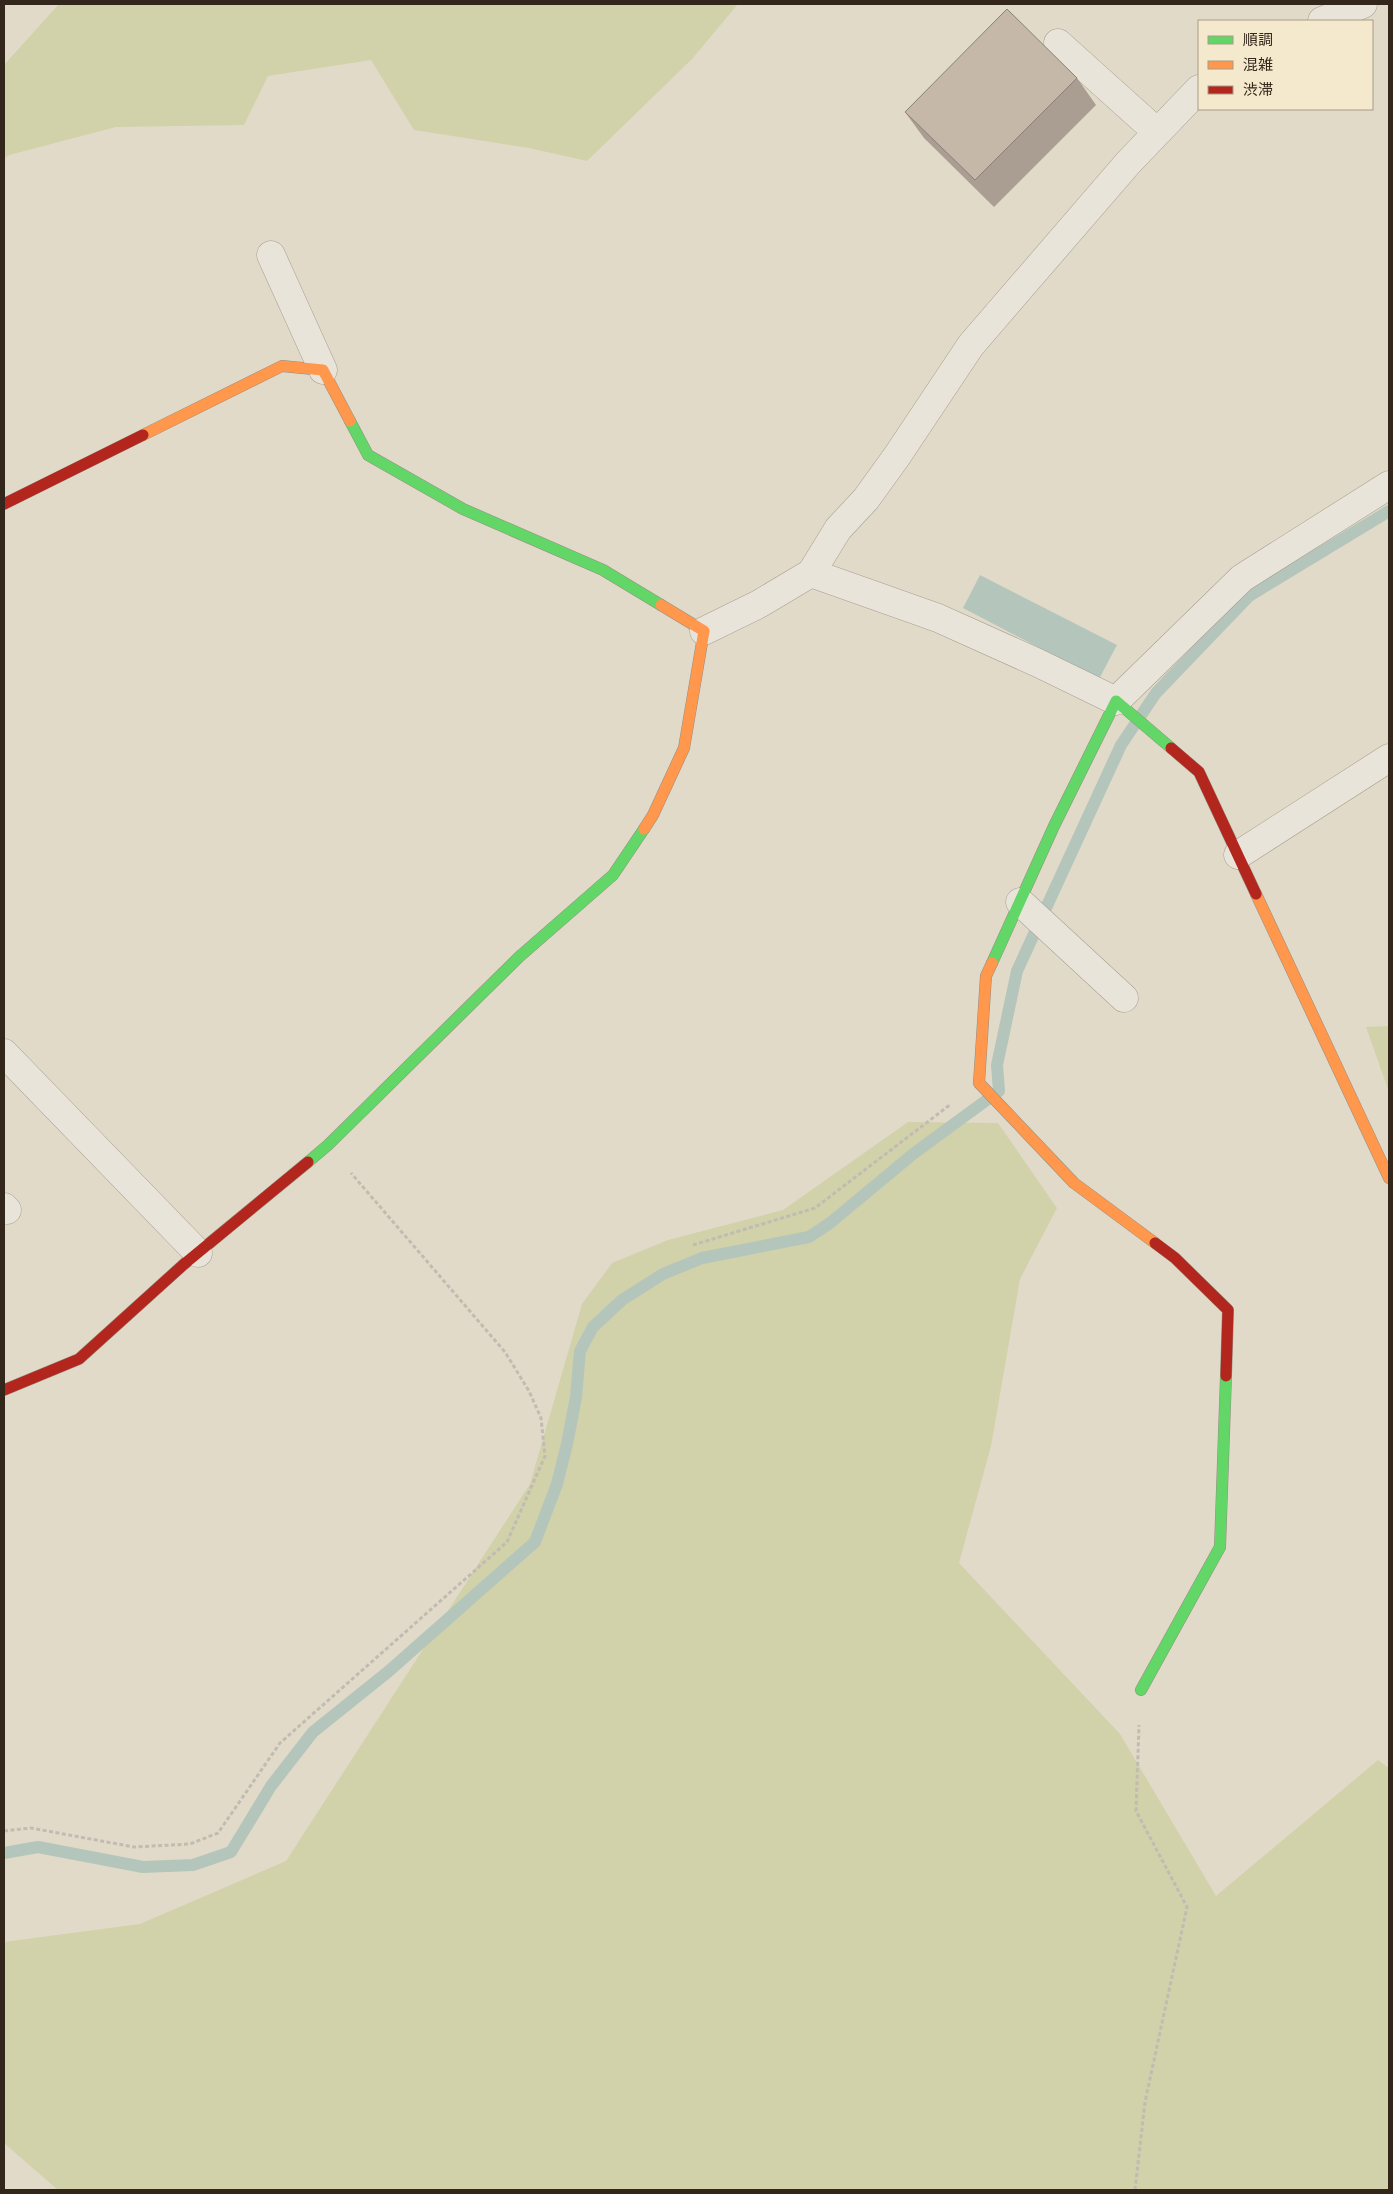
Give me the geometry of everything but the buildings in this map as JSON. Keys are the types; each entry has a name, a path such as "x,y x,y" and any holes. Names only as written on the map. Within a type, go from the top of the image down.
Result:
{"street":[{"path":"1324,20 1363,4"},
{"path":"1058,44 1158,132"},
{"path":"704,631 759,604 811,572 838,529 866,499 897,456 971,346 1128,163 1198,91"},
{"path":"272,255 323,370 368,456 463,509 603,570 704,631"},
{"path":"4,504 282,366 323,370"},
{"path":"1141,1690 1220,1547 1228,1310 1175,1258 1074,1183 979,1083 986,976 1054,826 1116,701 1242,578 1389,485"},
{"path":"811,572 938,618 1038,662 1116,701 1199,772 1389,1178"},
{"path":"4,1390 79,1359 198,1253 328,1146 519,957 612,875 653,815 684,748 704,631"},
{"path":"1238,855 1389,758"},
{"path":"1020,902 1124,998"},
{"path":"4,1053 198,1253"}],"path":[{"path":"693,1246 815,1208 979,1083"},
{"path":"4,1831 31,1828 134,1847 190,1844 218,1833 280,1743 507,1542 545,1456 541,1418 529,1391 505,1352 328,1146"},
{"path":"1135,2190 1145,2102 1187,1907 1136,1811 1141,1690"}],"green space":[{"path":"59,4 738,4 692,59 587,161 529,148 414,130 371,60 268,76 244,125 116,127 9,155 4,159 4,65"},
{"path":"1389,1026 1389,1092 1366,1027"},
{"path":"908,1122 998,1123 1057,1208 1020,1279 991,1446 959,1563 1120,1734 1216,1896 1378,1760 1389,1768 1389,2190 58,2190 4,2143 4,1942 140,1924 286,1861 530,1484 582,1304 612,1263 668,1240 783,1210"}],"shaded area":[{"path":"980,575 1117,645 1099,679 963,608"}],"waterway":[{"path":"4,1853 38,1847 143,1867 193,1865 231,1852 271,1786 313,1732 389,1671 535,1542 557,1484 567,1444 576,1397 580,1351 593,1327 622,1300 663,1274 702,1258 809,1237 830,1223 913,1154 999,1091 997,1065 1017,971 1121,745 1156,693 1249,596 1389,511"}],"traffic: fast":[{"path":"350,421 368,455 463,509 603,570 661,605"},
{"path":"992,963 1054,826 1116,701 1171,748"},
{"path":"308,1162 328,1145 519,957 613,875 644,829"},
{"path":"1141,1690 1220,1547 1226,1376"}],"traffic: slow":[{"path":"143,435 282,366 323,370 350,421"},
{"path":"644,829 653,815 684,748 704,631 661,605"},
{"path":"1256,894 1389,1178"},
{"path":"992,963 986,976 979,1083 1074,1183 1155,1243"}],"traffic: jam":[{"path":"4,504 143,435"},
{"path":"1171,748 1199,772 1256,894"},
{"path":"4,1390 79,1359 183,1265 308,1162"},
{"path":"1155,1243 1175,1258 1228,1310 1226,1376"}]}
